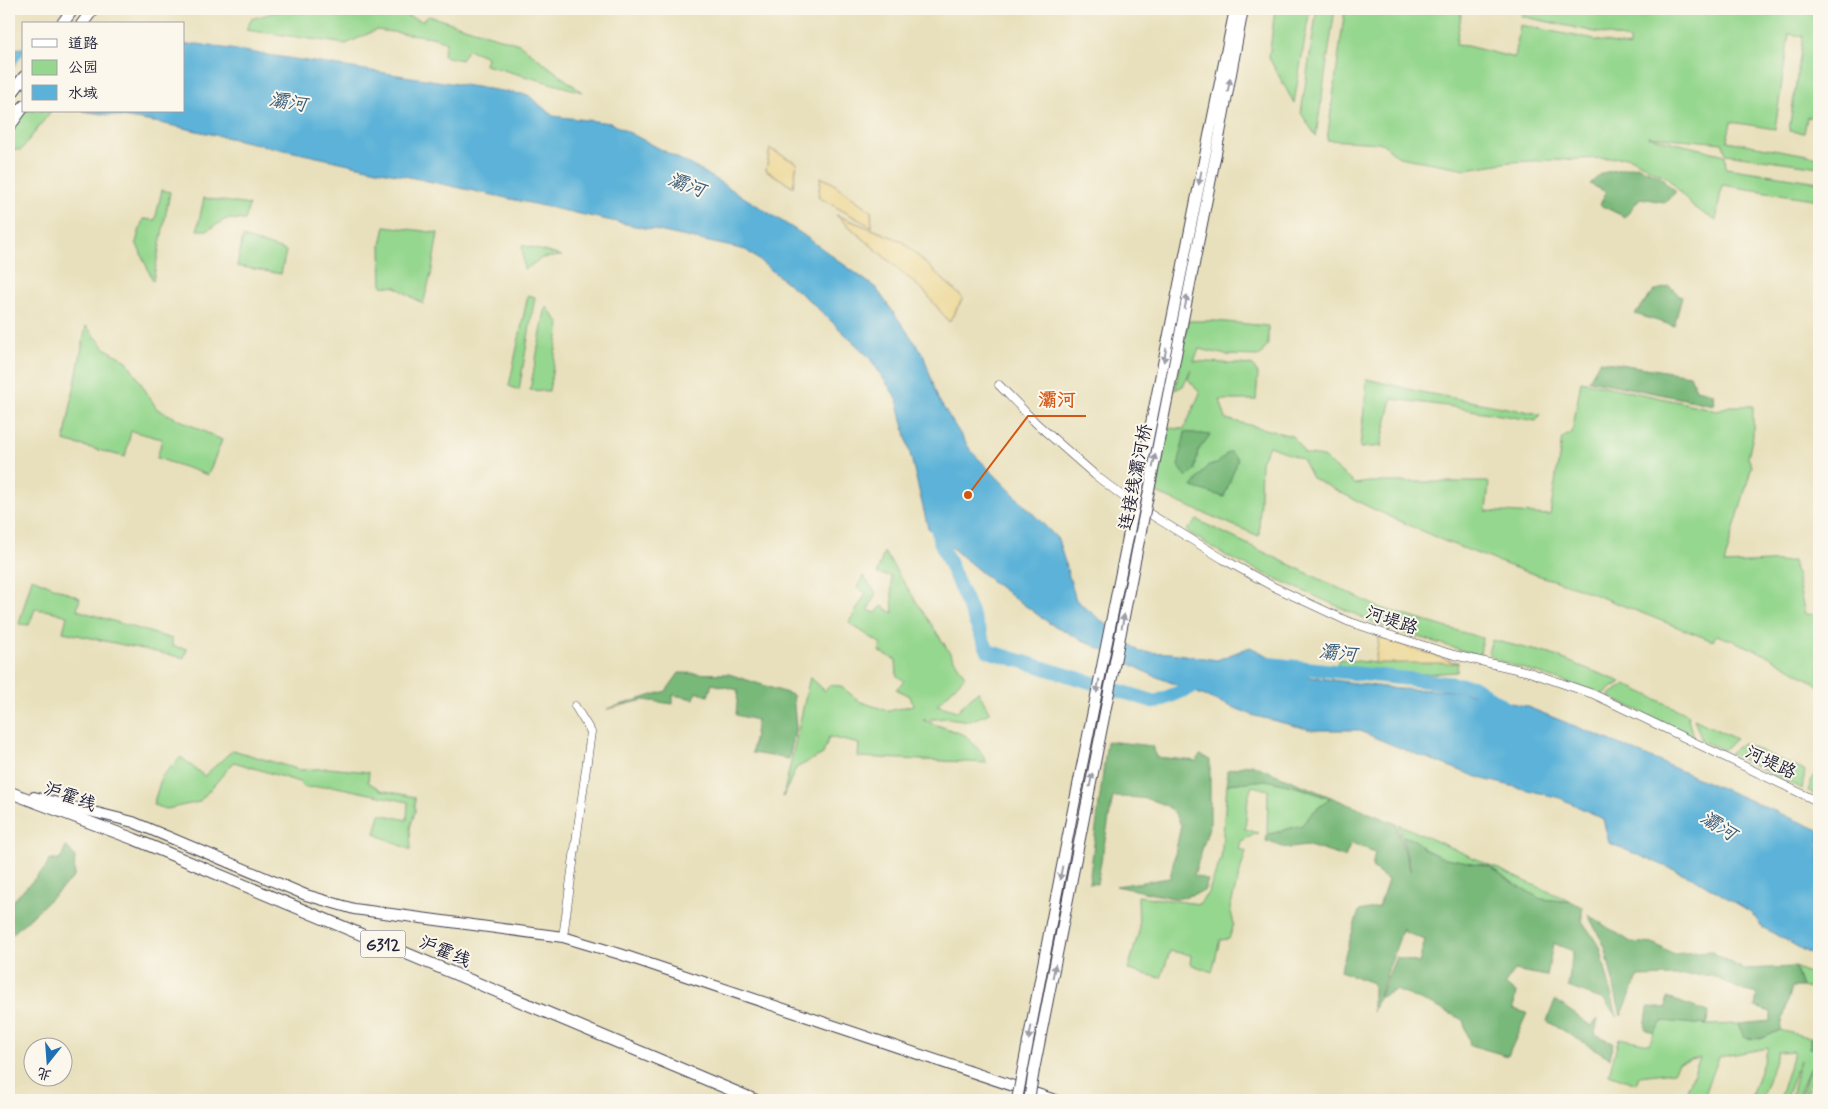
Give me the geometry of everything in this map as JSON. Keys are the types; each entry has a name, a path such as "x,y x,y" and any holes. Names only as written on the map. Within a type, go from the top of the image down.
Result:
{"highway":[{"path":"63,22 73,9"},
{"path":"83,22 93,9"},
{"path":"9,97 22,80"},
{"path":"9,127 22,109"},
{"name":"沪霍线","path":"9,791 134,839 755,1100"}],"main road":[{"path":"1215,132 1235,9"},
{"path":"1215,132 1243,9"},
{"name":"连接线灞河桥","path":"1017,1100 1070,825 1215,132"},
{"name":"连接线灞河桥","path":"1029,1100 1215,132"},
{"path":"9,791 132,822 306,895 354,909 563,937 620,954 1055,1100"}],"street":[{"name":"河堤路","path":"999,385 1037,424 1095,475 1129,501 1223,559 1272,586 1378,632 1424,647 1529,672 1593,694 1819,802"},
{"path":"563,937 591,732 575,706"}],"green space":[{"path":"286,9 396,12 422,21 429,16 519,44 582,92 485,65 487,57 468,49 461,60 443,56 446,42 432,37 376,30 346,44 246,30 251,19"},
{"path":"1275,9 1310,9 1294,103 1269,58"},
{"path":"1317,9 1335,9 1316,136 1301,113"},
{"path":"1345,9 1462,9 1456,45 1515,58 1520,25 1630,47 1630,40 1623,38 1521,16 1522,9 1819,9 1819,118 1807,117 1804,133 1789,131 1803,36 1789,34 1775,129 1731,122 1727,141 1819,157 1819,167 1726,154 1723,143 1647,136 1725,155 1726,168 1819,182 1819,200 1722,185 1716,221 1693,207 1668,178 1628,157 1510,162 1466,169 1399,157 1382,143 1327,140"},
{"path":"9,102 22,104 22,112 50,112 21,150 9,149"},
{"path":"1636,166 1659,175 1676,192 1664,202 1640,198 1625,217 1600,205 1606,192 1590,184 1602,173"},
{"path":"162,190 170,192 153,281 136,242 143,219 155,220"},
{"path":"204,198 249,205 245,220 226,219 208,230 197,230"},
{"path":"385,226 438,233 431,275 423,304 396,287 382,286 381,245"},
{"path":"243,237 286,251 281,274 237,266"},
{"path":"522,245 562,256 542,258 524,270"},
{"path":"1669,286 1682,297 1674,326 1635,314 1654,291"},
{"path":"528,295 535,297 519,390 509,386"},
{"path":"546,306 560,324 549,391 530,390"},
{"path":"1188,321 1215,321 1268,326 1268,344 1260,356 1226,355 1199,349 1194,361 1252,365 1258,374 1256,400 1220,400 1226,419 1292,436 1305,454 1323,457 1355,484 1369,482 1489,482 1486,511 1550,515 1562,438 1572,433 1581,381 1717,410 1730,406 1753,406 1753,435 1748,458 1752,466 1724,564 1793,561 1805,614 1819,615 1819,686 1756,650 1716,635 1713,641 1578,588 1518,569 1444,541 1371,508 1312,478 1302,459 1269,446 1261,461 1259,536 1156,493 1168,428 1184,429 1200,393 1188,379 1191,369 1183,386 1175,390"},
{"path":"86,326 106,349 127,361 157,409 222,440 208,475 157,458 162,439 131,431 125,457 64,441"},
{"path":"1600,361 1690,375 1696,389 1713,393 1714,405 1589,380"},
{"path":"1367,379 1421,392 1540,414 1536,421 1392,399 1381,445 1383,446 1360,448"},
{"path":"1185,432 1210,435 1198,451 1195,470 1187,477 1178,466"},
{"path":"1229,451 1238,459 1224,497 1192,487 1208,465 1217,464"},
{"path":"1197,520 1380,608 1482,638 1480,656 1377,624 1230,558 1186,531"},
{"path":"884,552 965,676 937,705 957,711 978,691 990,713 970,721 946,718 923,720 965,735 981,752 987,763 858,757 859,744 829,737 823,754 796,768 783,797 810,677 825,691 830,685 840,686 861,702 889,711 913,705 910,696 896,689 904,681 897,676 896,660 880,652 881,644 849,623 866,593 857,588 863,576 876,593 868,610 876,613 882,606 893,613 891,576 877,574"},
{"path":"32,578 80,598 77,610 172,639 172,646 187,649 184,658 63,632 67,616 51,611 35,609 29,625 19,624"},
{"path":"1492,640 1550,654 1621,682 1603,694 1496,660 1488,652"},
{"path":"1339,659 1375,663 1458,662 1457,672 1424,674 1335,669"},
{"path":"679,673 729,674 793,695 796,727 789,759 752,753 757,720 736,715 738,690 712,684 708,696 696,692 694,699 673,695 673,704 644,700 607,709 666,691"},
{"path":"1625,684 1687,714 1693,737 1608,696"},
{"path":"1694,719 1736,739 1723,750 1702,741"},
{"path":"1107,741 1152,746 1156,757 1197,761 1200,755 1210,760 1210,824 1194,875 1208,880 1204,891 1177,899 1116,886 1170,878 1181,825 1174,812 1167,806 1153,800 1136,798 1113,797 1097,884 1089,883"},
{"path":"1743,743 1805,771 1802,789 1729,753"},
{"path":"233,750 300,770 328,768 369,772 368,782 381,790 415,797 415,812 410,828 411,850 375,834 380,814 407,820 408,802 332,786 306,788 299,782 234,762 199,802 167,809 153,805 162,776 181,757 204,776"},
{"path":"1251,764 1396,824 1411,872 1402,836 1415,840 1424,849 1440,857 1489,866 1541,899 1573,902 1582,907 1582,921 1600,947 1617,1017 1604,1000 1568,987 1573,951 1553,943 1547,976 1514,970 1505,984 1516,993 1513,1009 1527,1013 1508,1056 1470,1045 1463,1020 1435,1006 1395,990 1379,998 1396,957 1419,963 1425,940 1402,931 1403,928 1373,1012 1373,983 1340,971 1359,911 1379,907 1388,880 1372,868 1375,852 1351,843 1345,857 1309,846 1286,848 1266,841 1267,835 1302,825 1315,810 1330,799 1301,788 1266,780 1227,784 1227,770"},
{"path":"1813,776 1819,778 1819,796 1808,791"},
{"path":"1266,780 1301,788 1330,799 1315,810 1302,825 1267,835 1268,790 1252,786 1248,798 1245,829 1258,833 1241,841 1239,849 1246,851 1230,908 1234,924 1229,939 1220,940 1212,972 1190,964 1191,955 1170,951 1161,978 1128,970 1139,931 1138,896 1199,904 1208,893 1221,859 1227,784"},
{"path":"1398,824 1572,902 1541,899 1489,866 1440,857 1424,849 1415,840 1402,836"},
{"path":"66,846 75,856 74,877 9,937 9,905 46,867 49,860 60,860"},
{"path":"1588,915 1631,942 1655,944 1672,954 1710,951 1743,969 1795,967 1802,987 1792,987 1780,1030 1758,1039 1744,1037 1738,1024 1771,1021 1771,1012 1755,1007 1757,994 1744,991 1710,975 1638,977 1621,1016 1605,947"},
{"path":"1795,967 1819,978 1819,992 1802,987"},
{"path":"1667,998 1708,1012 1707,1025 1663,1021 1654,1033 1645,1029 1648,1007 1666,1008"},
{"path":"1555,1000 1591,1026 1598,1019 1595,1034 1613,1043 1610,1058 1547,1021"},
{"path":"1663,1021 1707,1025 1738,1024 1744,1037 1761,1039 1780,1030 1811,1038 1809,1048 1819,1050 1819,1057 1804,1100 1800,1100 1810,1066 1797,1100 1790,1100 1800,1060 1785,1100 1779,1100 1794,1051 1778,1052 1761,1100 1750,1100 1768,1048 1719,1057 1703,1100 1683,1100 1700,1058 1679,1063 1674,1072 1639,1076 1636,1084 1609,1074 1619,1038 1649,1044"},
{"path":"1819,1028 1819,1050 1809,1048 1811,1038"}],"sand":[{"path":"770,149 797,163 793,187 766,170"},
{"path":"821,177 871,211 872,227 818,197"},
{"path":"836,215 902,241 963,298 949,322 925,292"},
{"path":"1379,637 1457,663 1375,663"}],"water":[{"name":"灞河","path":"197,44 528,95 553,116 611,123 704,172 802,234 876,288 923,354 938,399 971,451 1058,539 1076,600 1140,652 1171,653 1217,660 1250,647 1311,677 1398,689 1460,691 1525,706 1819,830 1819,959 1762,927 1751,912 1694,878 1609,843 1603,819 1560,798 1483,779 1357,730 1312,730 1255,716 1152,675 1049,623 994,583 928,528 897,399 869,357 810,301 746,250 160,123 88,112 185,112 185,45"},
{"path":"22,48 22,102 9,100 9,49"}],"pier":[{"path":"22,56 22,105 9,103 9,74"}],"waterway":[{"name":"灞河","path":"936,519 939,539 988,651 1156,702 1204,682"},
{"name":"灞河","path":"1269,664 1473,686 1507,709"}],"place":[{"name":"灞河","path":"968,495"}]}
